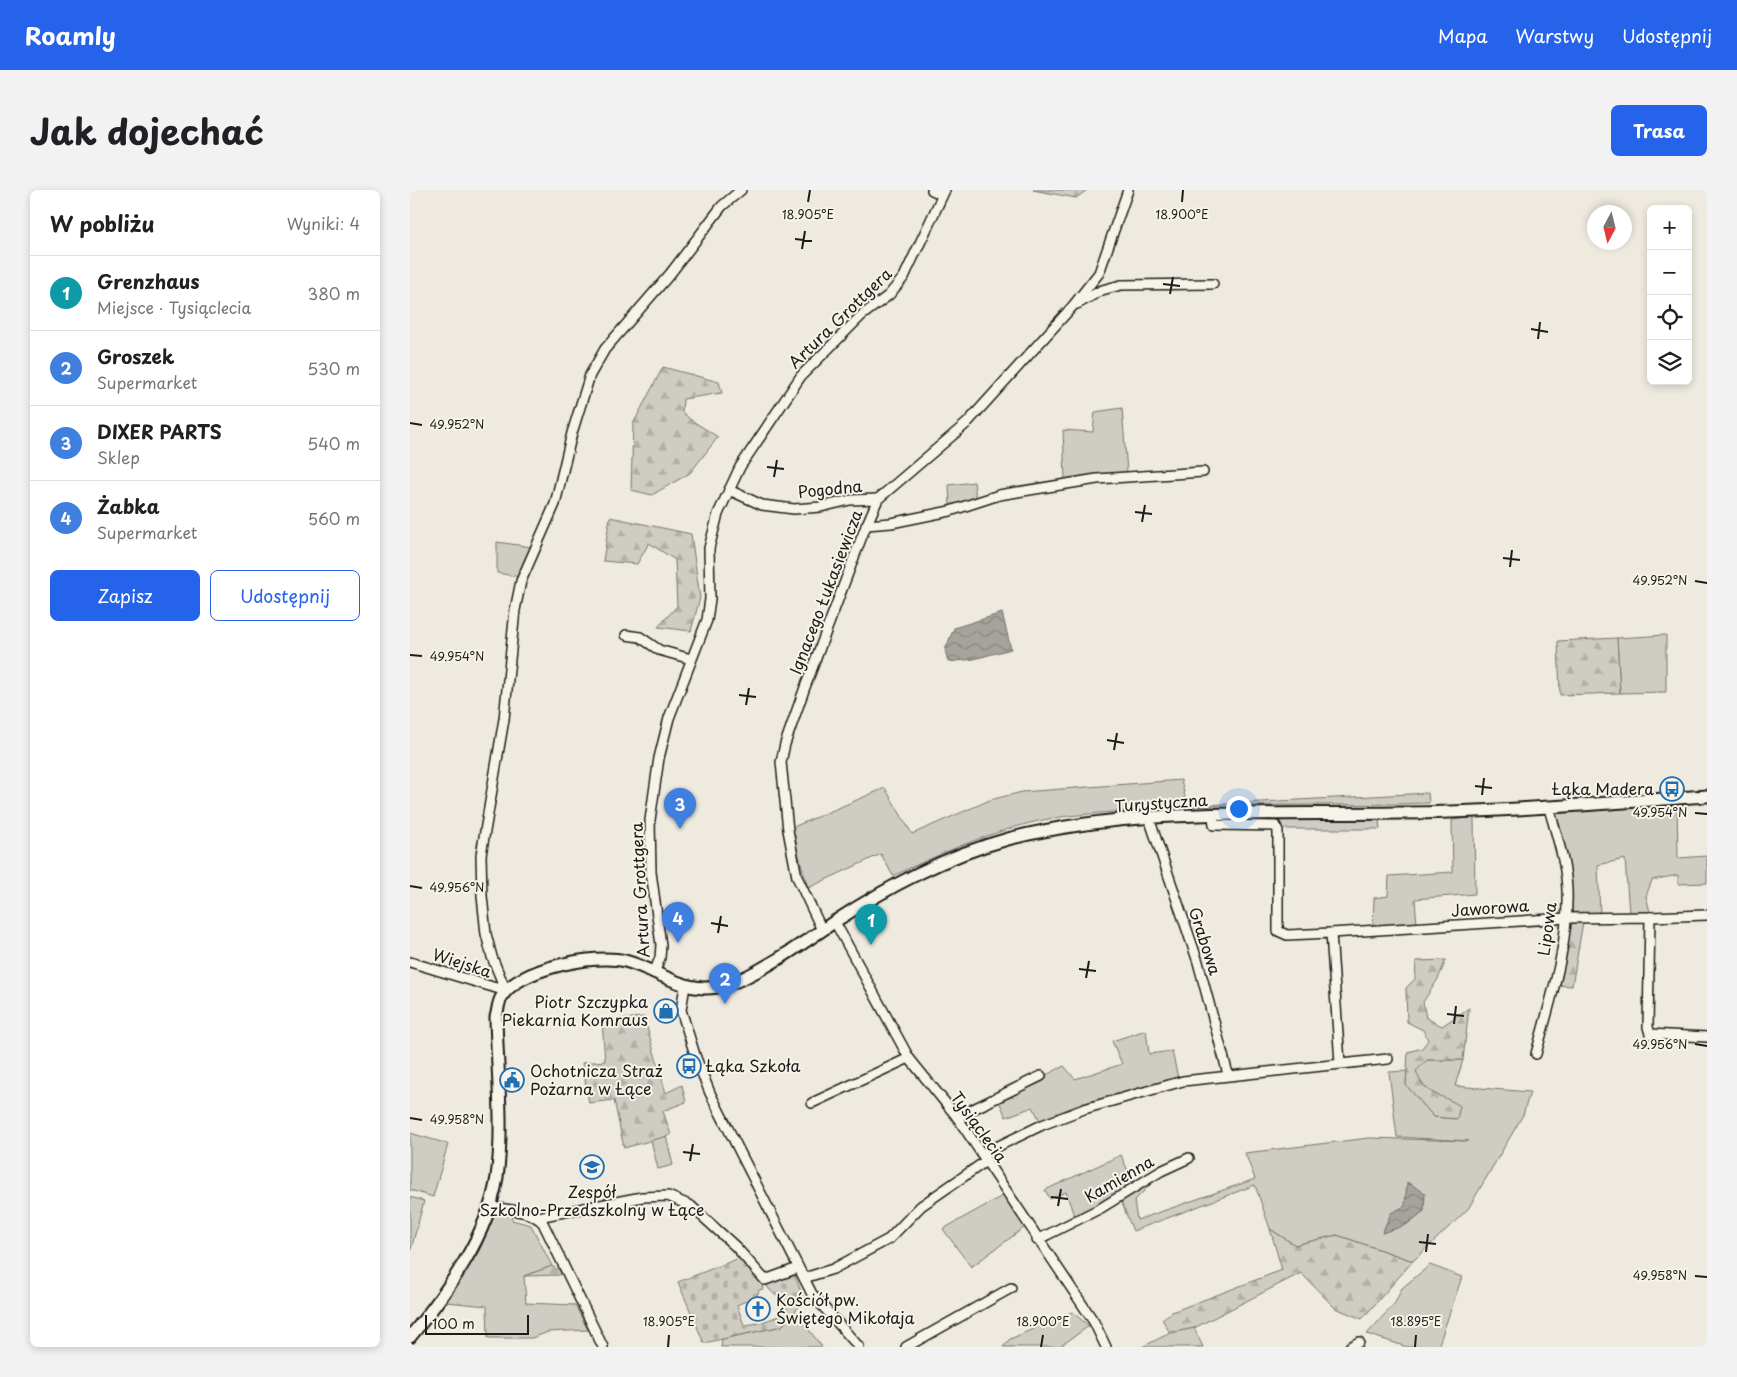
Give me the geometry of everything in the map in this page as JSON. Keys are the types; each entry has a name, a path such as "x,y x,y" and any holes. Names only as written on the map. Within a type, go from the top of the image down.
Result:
{"main road":[{"name":"Turystyczna","path":"654,974 685,986 712,988 729,984 914,874 972,850 1057,828 1149,818 1460,812 1549,808 1707,796"},
{"path":"410,1336 454,1275 475,1238 489,1206 496,1178 499,1151 496,1017 500,998 526,976 551,968 589,961 624,961 654,974"}],"street":[{"path":"506,991 492,957 486,934 482,896 481,855 504,719 515,610 521,581 555,504 572,433 590,375 605,349 670,274 722,206 741,190"},
{"path":"932,190 944,193"},
{"name":"Ignacego Łukasiewicza","path":"822,930 798,877 788,830 781,762 804,690 866,524 878,499 973,417 1072,307 1099,272 1128,190"},
{"name":"Artura Grottgera","path":"654,974 660,958 661,945 651,872 650,820 659,758 669,718 707,620 710,598 709,548 718,514 753,445 801,376 861,316 889,295 904,277 944,193"},
{"name":"Ignacego Łukasiewicza","path":"1072,307 1102,290 1121,285 1212,284"},
{"path":"866,524 891,523 950,511 999,495 1097,479 1203,472"},
{"name":"Pogodna","path":"729,490 762,505 794,509 822,507 850,500 878,499"},
{"path":"626,635 640,637 659,650 691,659"},
{"name":"Lipowa","path":"1536,1054 1553,987 1566,918 1567,888 1562,858 1549,808"},
{"name":"Jaworowa","path":"1213,816 1214,825 1276,826 1278,831 1278,930 1287,935 1566,918 1707,915"},
{"name":"Grabowa","path":"1149,818 1198,962 1228,1074"},
{"path":"1650,917 1648,1027 1650,1034 1707,1037"},
{"name":"Tysiąclecia","path":"835,922 909,1058 957,1117 1037,1240 1094,1322 1106,1347"},
{"path":"1331,933 1340,1063"},
{"name":"Wiejska","path":"410,962 506,991"},
{"path":"685,986 681,1010 702,1075 812,1294 858,1347"},
{"path":"812,1103 909,1058"},
{"path":"804,1278 833,1269 889,1239 921,1206 984,1158 1042,1125 1084,1109 1183,1081 1228,1074 1388,1059"},
{"path":"957,1117 1041,1076"},
{"name":"Kamienna","path":"1037,1240 1101,1208 1161,1171 1190,1158"},
{"path":"538,1218 642,1197 668,1196 692,1206 736,1247 765,1280 798,1268"},
{"path":"489,1206 529,1214 538,1218 543,1223 604,1347"},
{"path":"906,1347 1011,1288"},
{"path":"1350,1347 1359,1342"}],"green space":[{"path":"1033,190 1087,190 1076,198"},
{"path":"663,367 719,382 722,393 683,399 682,412 718,437 690,473 652,495 631,490 633,424"},
{"path":"1122,408 1127,472 1065,479 1063,430 1093,432 1095,412"},
{"path":"974,482 976,499 950,506 949,485"},
{"path":"610,517 691,534 700,598 691,631 658,627 677,606 675,560 649,543 637,564 603,561"},
{"path":"497,542 532,547 520,577 497,573"},
{"path":"1666,635 1666,692 1620,693 1617,638"},
{"path":"1617,638 1620,693 1560,695 1558,641"},
{"path":"1181,780 1187,806 1428,793 1429,803 1162,808 1065,816 1041,820 995,833 943,853 893,876 881,854 808,888 791,828 885,788 912,834 990,800 1022,792"},
{"path":"1677,803 1678,858 1707,856 1707,883 1678,884 1678,875 1652,880 1646,896 1650,912 1629,913 1625,859 1598,865 1600,915 1572,915 1570,878 1555,813"},
{"path":"1474,817 1475,894 1415,899 1417,925 1373,926 1374,898 1388,896 1389,876 1453,872 1452,820"},
{"path":"1379,820 1380,829 1280,829 1227,821"},
{"path":"1569,922 1583,922 1572,986 1557,985"},
{"path":"1446,960 1438,979 1423,1002 1426,1018 1442,1026 1469,1008 1463,1060 1427,1060 1416,1071 1424,1086 1429,1090 1460,1106 1457,1119 1434,1117 1406,1085 1408,1052 1422,1048 1428,1040 1423,1030 1407,1022 1406,988 1415,979 1416,961"},
{"path":"644,1017 666,1093 682,1085 686,1102 663,1111 671,1135 624,1148 614,1100 589,1103 582,1063 605,1061 602,1021"},
{"path":"1146,1030 1149,1054 1172,1051 1178,1078 1085,1103 1041,1123 1033,1107 1006,1117 998,1099 1064,1066 1075,1079 1122,1064 1112,1041"},
{"path":"1426,1060 1463,1060 1455,1086 1530,1092 1523,1115 1468,1209 1413,1261 1337,1235 1295,1245 1270,1229 1255,1185 1133,1231 1119,1196 1074,1216 1066,1192 1050,1199 1045,1190 1121,1155 1134,1185 1161,1174 1134,1201 1137,1220 1255,1179 1245,1153 1369,1138 1469,1141 1397,1137 1389,1072 1407,1071 1406,1085 1434,1117 1457,1119 1419,1081 1416,1071"},
{"path":"410,1133 448,1144 433,1197 410,1190"},
{"path":"666,1136 673,1165 658,1169 651,1140"},
{"path":"1004,1195 1025,1227 971,1267 943,1229"},
{"path":"410,1197 424,1201 410,1253"},
{"path":"495,1214 511,1214 512,1220 531,1225 552,1266 524,1276 526,1303 575,1305 588,1330 548,1332 532,1338 488,1338 487,1306 446,1302 479,1251"},
{"path":"1270,1229 1295,1245 1337,1235 1413,1261 1362,1319 1335,1308 1301,1273 1194,1328 1170,1333 1162,1319 1172,1312 1282,1270"},
{"path":"742,1257 764,1282 795,1275 804,1301 782,1326 704,1343 678,1282","holes":["766,1283 785,1305 784,1314 760,1323 744,1325 737,1305 757,1296 759,1290 763,1289 762,1285"]},
{"path":"1430,1265 1462,1277 1438,1347 1407,1347 1367,1334 1395,1303 1402,1288"},
{"path":"552,1266 561,1272 560,1275 524,1276"},
{"path":"795,1311 822,1347 721,1347 722,1339 782,1326"},
{"path":"1072,1312 1089,1326 1059,1347 1003,1347 1010,1339"},
{"path":"1194,1328 1203,1347 1142,1347 1170,1333"}],"water":[{"path":"1002,613 1011,649 974,659 948,662 945,650 954,628"},
{"path":"1407,1182 1425,1193 1424,1211 1406,1225 1382,1233 1391,1213 1405,1206"}],"place":[{"name":"Łąka Madera","path":"1672,789"},
{"name":"DIXER PARTS","path":"680,829"},
{"name":"Żabka","path":"678,943"},
{"name":"Grenzhaus","path":"871,945"},
{"name":"Groszek","path":"725,1004"},
{"name":"Piotr Szczypka Piekarnia Komraus","path":"666,1011"},
{"name":"Łąka Szkoła","path":"689,1066"},
{"name":"Ochotnicza Straż Pożarna w Łące","path":"512,1080"},
{"name":"Zespół Szkolno-Przedszkolny w Łące","path":"592,1167"},
{"name":"Kościół pw. Świętego Mikołaja","path":"758,1309"}]}
